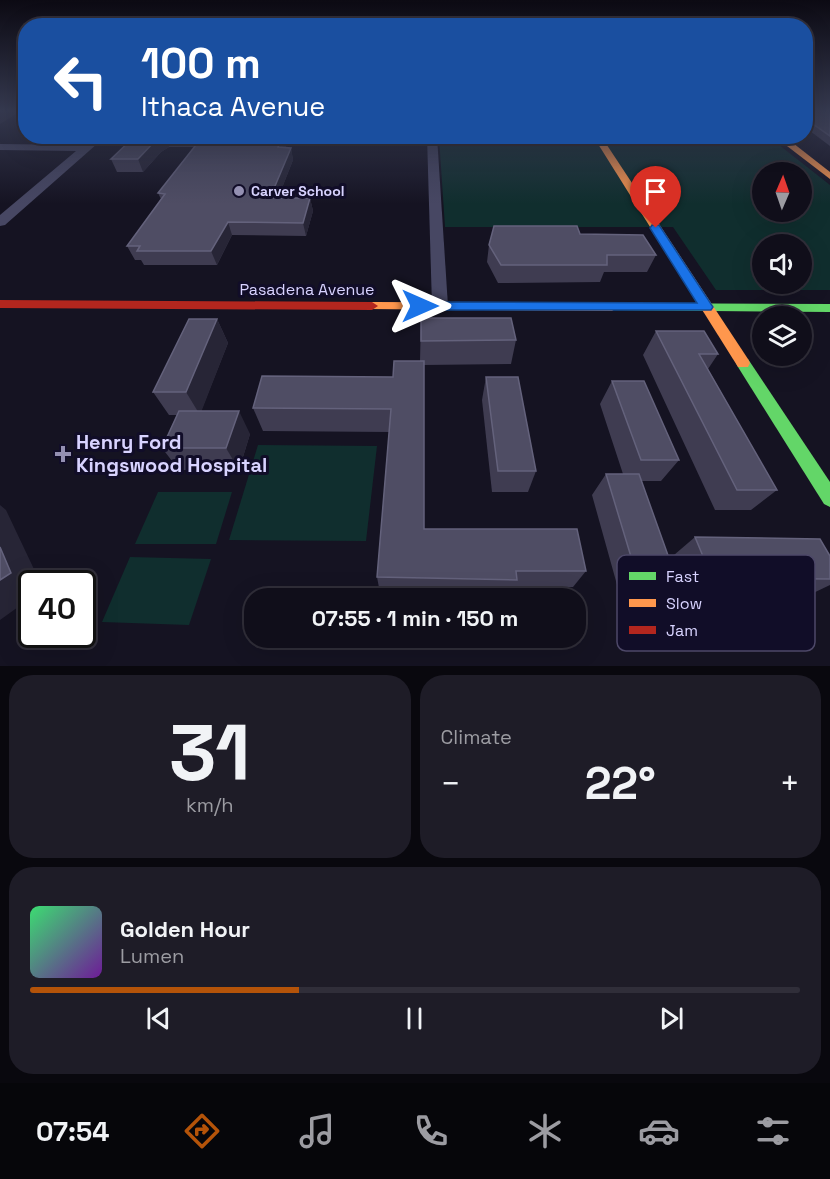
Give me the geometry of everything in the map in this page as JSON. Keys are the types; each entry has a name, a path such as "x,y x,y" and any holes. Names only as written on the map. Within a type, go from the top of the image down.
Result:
{"street":[{"path":"0,222 92,144"},
{"path":"432,144 440,306"},
{"path":"602,144 830,498"},
{"path":"788,144 830,176"},
{"path":"0,147 88,148"},
{"path":"0,157 77,157"},
{"name":"Pasadena Avenue","path":"0,304 830,308"}],"green space":[{"path":"439,144 778,144 801,162 752,162 752,222 812,222 812,171 830,185 830,290 812,290 812,234 752,234 752,290 716,290 673,227 445,227"},
{"path":"258,445 377,446 366,541 229,540"},
{"path":"158,492 232,492 216,544 135,544"},
{"path":"130,557 211,559 189,625 102,622"}],"building":[{"path":"127,144 152,144 138,159 111,159"},
{"path":"197,144 279,144 278,147 291,148 270,198 310,198 303,223 228,222 211,251 137,251 140,246 127,246 165,194 158,193"},
{"path":"494,226 577,226 580,234 643,235 656,255 607,255 607,265 501,265 489,245"},
{"path":"421,318 511,318 516,340 421,341"},
{"path":"189,319 217,319 186,392 153,392"},
{"path":"656,331 704,331 718,354 699,354 777,490 737,490"},
{"path":"394,361 424,361 424,529 577,529 586,571 516,571 517,580 377,577 391,409 253,408 262,376 393,377"},
{"path":"486,377 518,377 536,471 498,471"},
{"path":"612,381 644,381 679,460 641,460"},
{"path":"179,411 239,411 226,448 162,448"},
{"path":"606,474 639,474 668,555 630,555"},
{"path":"695,537 820,539 830,556 830,579 815,579 815,555 702,555"},
{"path":"0,547 11,573 0,580"}],"traffic: fast":[{"path":"612,307 830,308"},
{"path":"743,363 830,498"}],"traffic: slow":[{"path":"602,144 743,363"},
{"path":"788,144 830,176"},
{"path":"372,306 612,307"}],"traffic: jam":[{"path":"0,304 372,306"}],"place":[{"name":"Carver School","path":"239,191"},
{"name":"Henry Ford Kingswood Hospital","path":"63,454"}],"route":[{"path":"420,306 706,307 656,228"}]}
